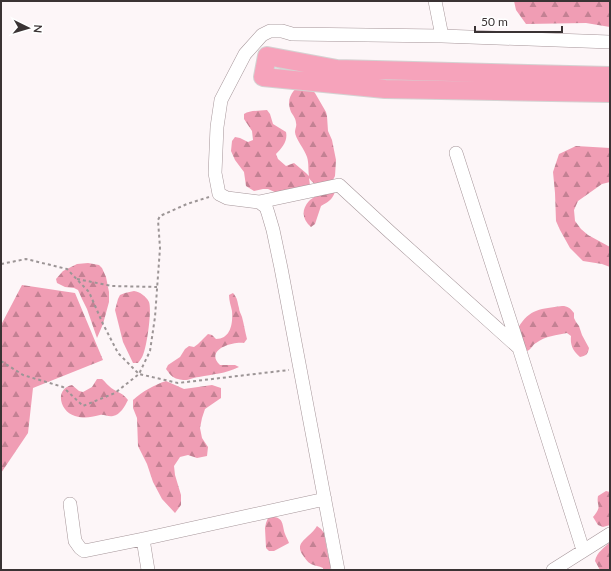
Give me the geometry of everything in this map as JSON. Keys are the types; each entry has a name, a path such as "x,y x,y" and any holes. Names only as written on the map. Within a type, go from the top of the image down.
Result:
{"highway":[{"path":"610,76 337,69 267,56 263,77 385,89 610,93"}],"street":[{"path":"435,1 442,36"},
{"path":"519,348 339,185 259,202 227,198 219,194 216,173 217,127 221,100 245,54 262,35 270,31 282,31 292,34 442,36 610,42"},
{"path":"456,153 583,550"},
{"path":"259,202 266,207 273,230 338,570"},
{"path":"70,504 75,541 84,551 143,540 325,499"},
{"path":"553,570 610,534"},
{"path":"143,540 148,570"}],"path":[{"path":"1,361 23,374 64,387 83,406 115,392 138,374 150,351 155,317 160,248 158,220 160,216 187,204 219,194"},
{"path":"1,264 26,259 67,269 89,292 118,353 138,374 178,383 229,378 300,368"},
{"path":"76,279 112,286 157,287"}],"green space":[{"path":"514,1 610,1 610,27 586,23 526,24 516,10"},
{"path":"305,81 315,93 326,112 328,131 332,140 336,160 335,176 331,184 328,185 316,184 309,178 310,185 277,193 268,189 254,191 246,186 244,172 235,160 231,151 232,141 235,137 248,142 253,140 252,131 244,119 244,114 249,112 267,110 273,124 286,132 285,141 276,154 278,159 286,166 294,163 309,176 308,159 295,135 296,122 289,107 290,98 294,90"},
{"path":"576,146 610,148 610,182 602,184 578,201 574,210 575,221 581,229 588,235 610,247 610,267 583,261 570,248 556,221 553,172 559,154"},
{"path":"326,191 335,192 330,200 321,206 315,224 311,227 304,218 306,204"},
{"path":"88,263 99,265 102,268 106,277 109,292 109,302 103,324 97,338 87,309 78,290 65,287 57,283 56,279 63,271 77,264"},
{"path":"22,285 75,293 103,360 33,388 28,433 1,473 1,325"},
{"path":"134,291 145,296 150,306 149,328 145,350 138,363 133,363 123,342 115,310 120,295"},
{"path":"233,293 237,300 247,339 244,343 233,343 227,345 215,355 216,360 220,365 235,365 239,367 224,372 187,380 181,380 172,376 166,369 168,365 180,357 185,349 189,346 194,347 208,334 212,335 216,339 225,336 228,333 230,330 232,316 229,295"},
{"path":"566,306 574,313 574,318 589,348 587,353 580,357 578,355 572,345 571,336 567,333 543,339 527,351 518,328 522,321 532,313 542,309"},
{"path":"97,379 102,379 111,388 123,395 128,400 124,407 120,412 113,416 102,415 85,418 70,414 66,410 61,400 61,396 66,387 72,385 79,391 83,392 92,387"},
{"path":"166,381 184,389 212,385 221,388 221,398 205,409 202,418 200,428 202,438 208,447 207,456 197,458 188,455 180,457 174,466 181,495 181,505 175,513 162,499 138,446 137,418 133,408 133,400 157,384"},
{"path":"606,491 610,492 610,525 603,527 598,525 593,517 598,508 598,496"},
{"path":"268,518 279,518 281,520 289,543 274,551 269,551 266,548 265,528"},
{"path":"317,526 324,533 331,564 330,570 323,570 323,568 312,565 302,554 300,548 304,540"},
{"path":"610,542 610,570 600,570 595,561 597,555"}]}
